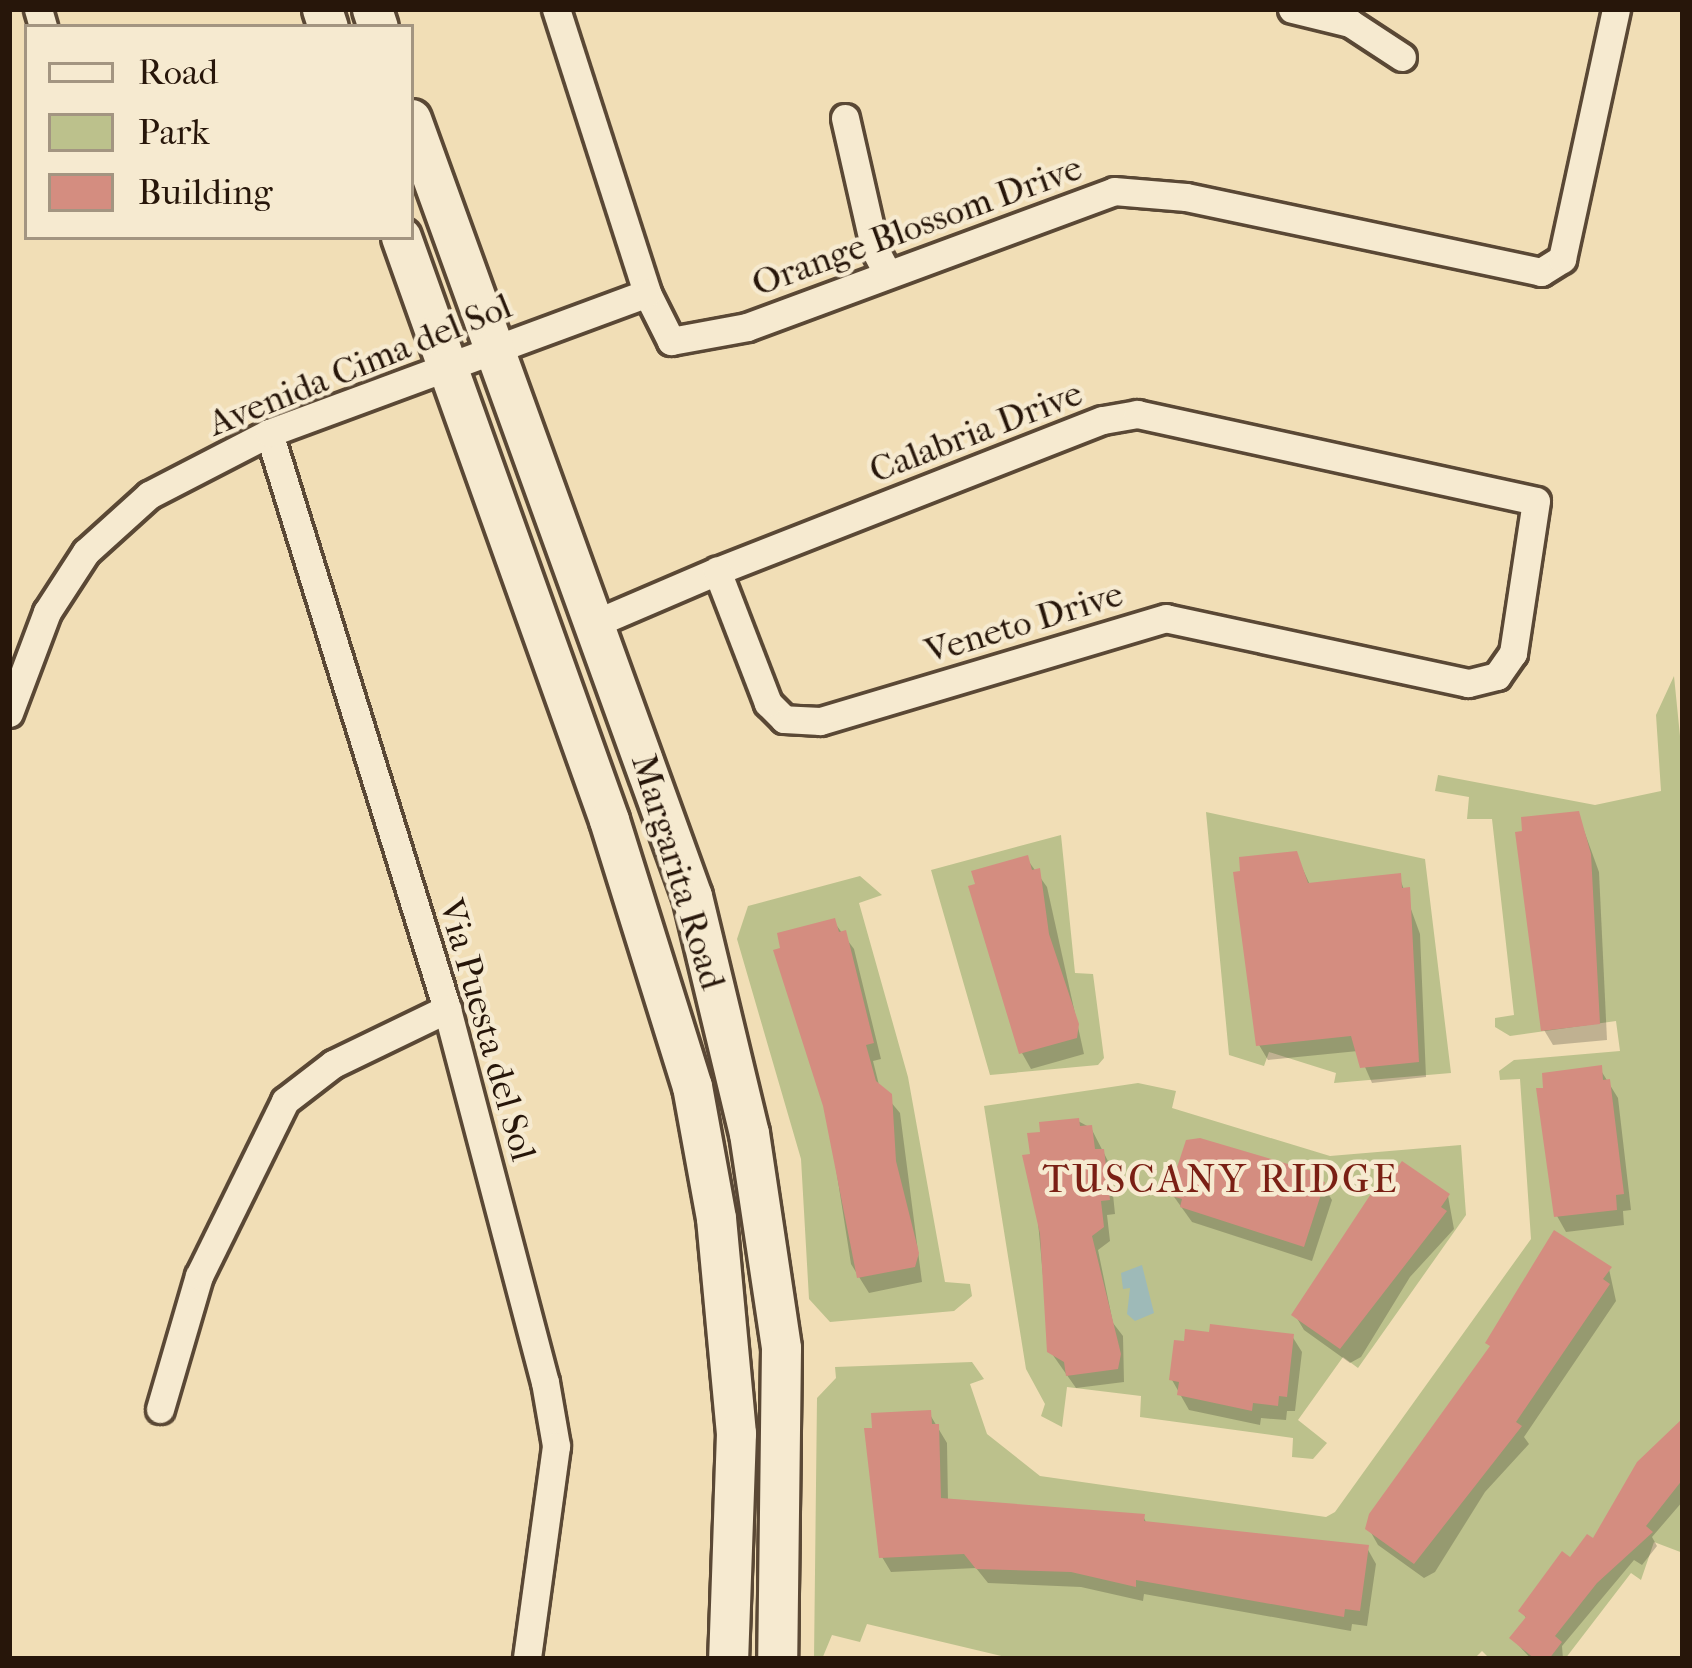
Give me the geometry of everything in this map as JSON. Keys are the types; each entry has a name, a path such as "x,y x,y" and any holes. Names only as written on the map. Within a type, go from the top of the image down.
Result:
{"main road":[{"name":"Margarita Road","path":"414,126 598,622 692,896 765,1217 785,1436 777,1659"},
{"name":"Margarita Road","path":"401,240 616,840 692,1086 716,1218 736,1433 728,1659"}],"street":[{"path":"556,9 647,293"},
{"path":"1292,9 1350,23 1402,57"},
{"name":"Orange Blossom Drive","path":"647,293 671,341 747,327 1114,191 1186,197 1541,272 1562,259 1616,9"},
{"path":"845,118 875,250 888,274"},
{"name":"Avenida Cima del Sol","path":"9,713 47,612 86,551 148,495 269,433 647,293"},
{"name":"Calabria Drive","path":"598,622 717,571 1137,414 1536,501 1513,653 1496,676"},
{"name":"Via Puesta del Sol","path":"269,433 447,1009 556,1446 527,1659"},
{"name":"Veneto Drive","path":"717,571 768,703 784,719 820,721 1166,618 1468,683 1496,676"},
{"path":"160,1408 199,1276 286,1101 333,1064 447,1009"}],"green space":[{"path":"1674,676 1683,766 1683,1553 1654,1542 1641,1580 1631,1573 1565,1659 1490,1659 1482,1651 1474,1659 1014,1659 867,1624 860,1642 832,1635 822,1659 814,1659 817,1398 836,1378 835,1367 972,1362 984,1379 970,1384 987,1434 1040,1476 1326,1517 1335,1512 1531,1239 1520,1079 1500,1080 1499,1071 1514,1060 1620,1051 1616,1021 1510,1036 1495,1027 1495,1018 1514,1015 1492,819 1467,819 1469,797 1435,791 1438,775 1595,805 1661,791 1656,715"},
{"path":"1206,812 1425,859 1451,1073 1334,1083 1336,1073 1269,1052 1264,1066 1229,1055"},
{"path":"1061,835 1075,973 1093,974 1104,1058 1098,1065 990,1075 931,870"},
{"path":"860,876 882,895 859,903 908,1077 945,1282 970,1284 972,1296 954,1311 830,1322 809,1299 801,1159 737,939 748,906"},
{"path":"1138,1083 1176,1091 1172,1108 1330,1156 1461,1145 1466,1215 1358,1368 1343,1357 1298,1420 1327,1443 1313,1459 1292,1457 1293,1438 1140,1417 1141,1396 1067,1387 1062,1427 1041,1416 1045,1404 1026,1369 984,1106"}],"water":[{"path":"1142,1265 1154,1313 1135,1321 1127,1314 1130,1288 1123,1289 1121,1273"}],"building":[{"path":"1579,811 1591,854 1600,1024 1541,1031 1515,832 1522,831 1521,817"},
{"path":"1297,851 1308,883 1401,873 1402,888 1410,887 1419,1062 1360,1068 1351,1036 1256,1046 1233,872 1240,871 1239,857"},
{"path":"1028,855 1032,870 1040,868 1049,934 1079,1024 1077,1038 1019,1054 968,886 975,884 971,871"},
{"path":"835,918 839,932 846,930 874,1043 866,1045 876,1081 892,1094 896,1161 919,1253 915,1267 857,1278 823,1106 773,950 780,948 777,933"},
{"path":"1602,1065 1603,1080 1610,1079 1624,1194 1616,1195 1617,1210 1554,1217 1536,1088 1543,1088 1542,1073"},
{"path":"1079,1118 1080,1126 1092,1125 1095,1149 1104,1149 1110,1200 1101,1201 1104,1227 1092,1236 1121,1354 1118,1369 1066,1376 1064,1362 1047,1352 1040,1234 1022,1155 1030,1154 1027,1133 1040,1132 1039,1122"},
{"path":"1200,1138 1312,1171 1310,1178 1325,1182 1304,1247 1180,1207 1182,1199 1168,1195 1186,1140"},
{"path":"1402,1161 1450,1194 1441,1207 1447,1211 1340,1349 1291,1315 1388,1168 1394,1172"},
{"path":"1554,1230 1612,1267 1603,1279 1610,1284 1516,1422 1522,1426 1414,1564 1365,1529 1369,1514 1490,1346 1485,1343"},
{"path":"1210,1324 1294,1334 1287,1397 1279,1396 1278,1406 1253,1403 1252,1411 1177,1395 1179,1382 1169,1380 1174,1340 1184,1341 1185,1329 1209,1332"},
{"path":"931,1410 932,1424 939,1424 941,1498 1145,1514 1144,1521 1369,1545 1360,1611 1345,1609 1344,1617 1136,1580 1136,1587 1071,1572 976,1569 964,1554 879,1558 864,1428 872,1428 871,1413"},
{"path":"1683,1418 1683,1479 1646,1526 1653,1532 1597,1583 1555,1636 1562,1642 1549,1659 1535,1659 1509,1638 1526,1617 1518,1611 1562,1551 1570,1557 1587,1534 1593,1538 1637,1462"}],"district":[{"name":"TUSCANY RIDGE","path":"1221,1179"}]}
